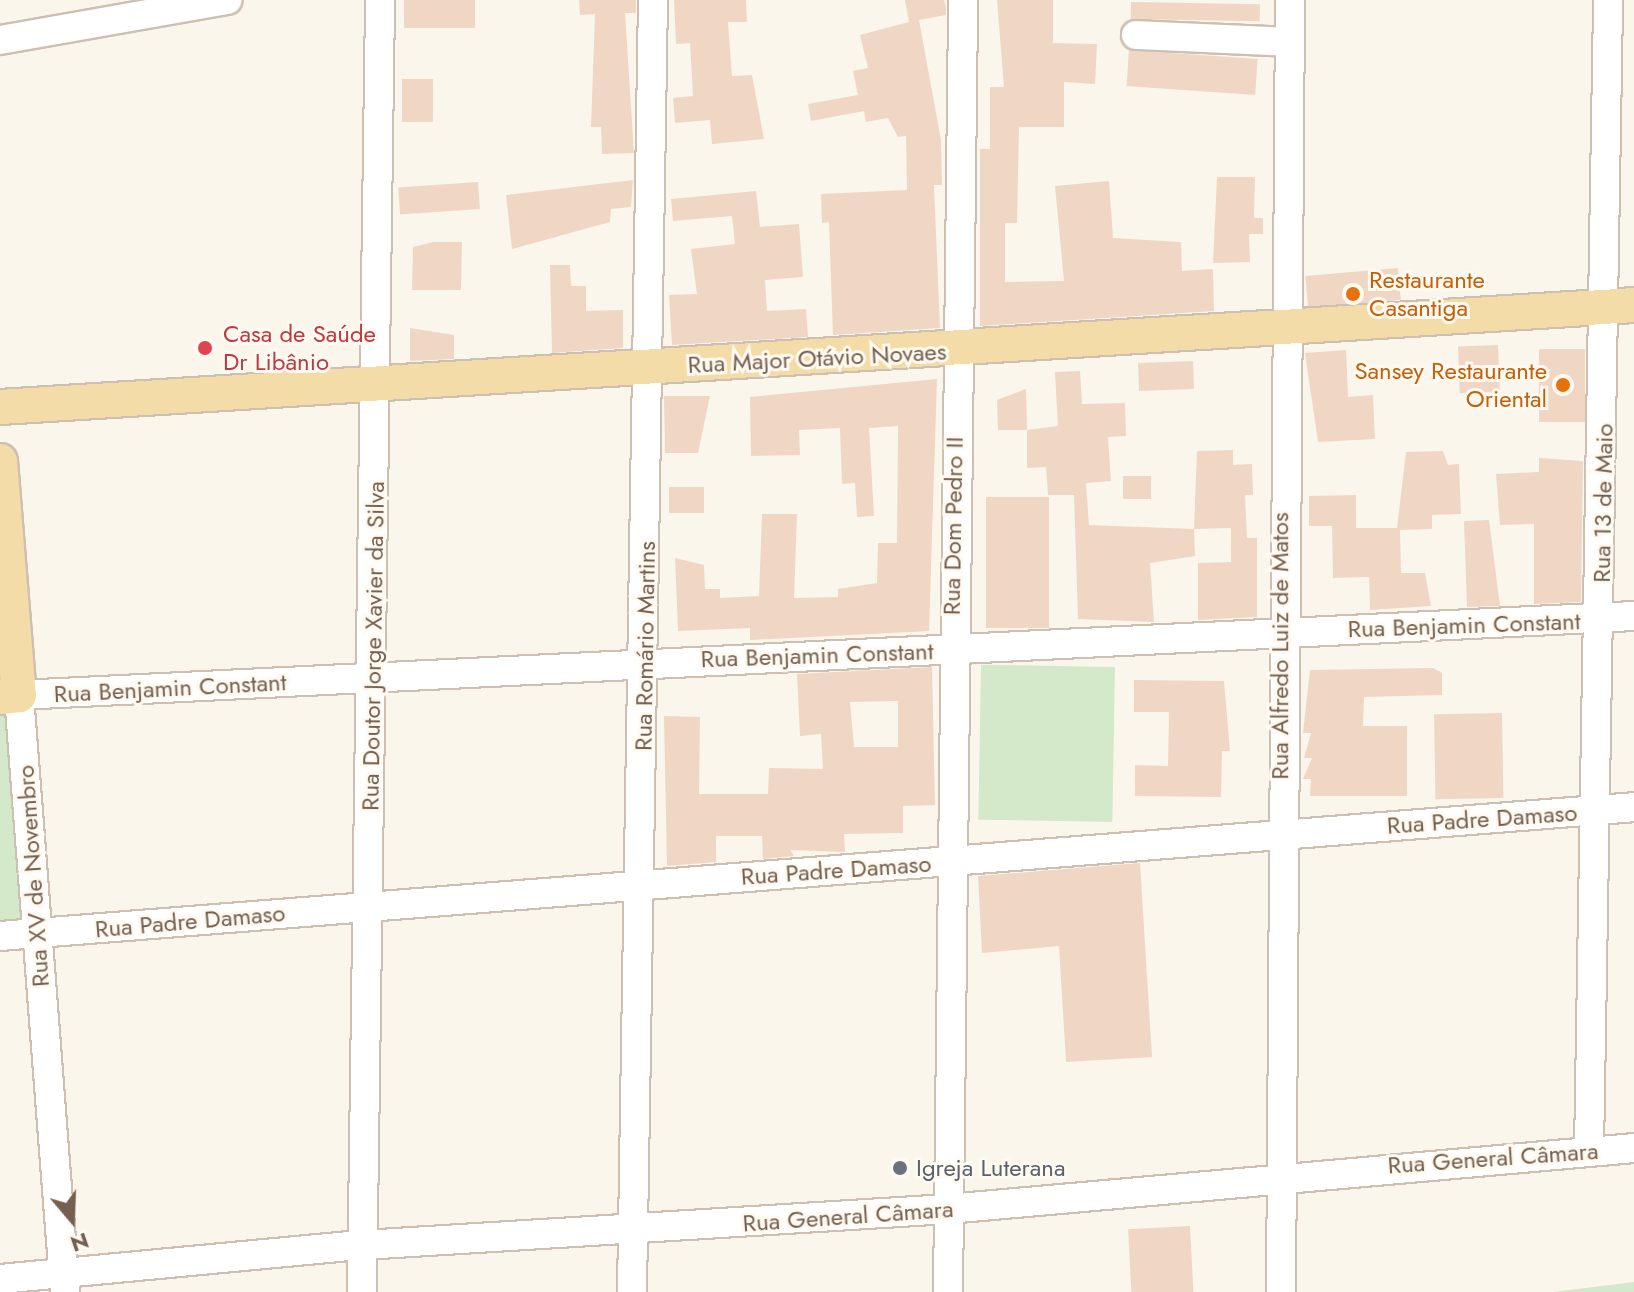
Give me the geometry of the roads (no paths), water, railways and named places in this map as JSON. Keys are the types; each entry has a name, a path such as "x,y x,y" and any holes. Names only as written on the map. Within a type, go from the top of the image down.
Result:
{"main road":[{"name":"Rua Major Otávio Novaes","path":"0,407 651,366 956,352 1282,326 1621,306"},
{"name":"Rua XV de Novembro","path":"0,461 9,696"}],"street":[{"path":"0,40 228,0"},
{"name":"Rua Doutor Jorge Xavier da Silva","path":"362,1292 380,0"},
{"name":"Rua Romário Martins","path":"632,1292 651,366 653,0"},
{"name":"Rua Dom Pedro II","path":"948,1292 951,649 963,0"},
{"name":"Rua Alfredo Luiz de Matos","path":"1281,1292 1277,1175 1282,326 1290,0"},
{"name":"Rua 13 de Maio","path":"1589,1151 1592,810 1621,306 1608,0"},
{"path":"1136,35 1289,42"},
{"name":"Rua Benjamin Constant","path":"9,696 645,662 1634,616"},
{"name":"Rua XV de Novembro","path":"9,696 37,933 63,1280"},
{"name":"Rua Padre Damaso","path":"0,936 1634,807"},
{"name":"Rua General Câmara","path":"0,1279 63,1280 363,1245 633,1232 948,1209 1277,1175 1634,1148"}],"place":[{"name":"Restaurante Casantiga","path":"1353,294"},
{"name":"Casa de Saúde Dr Libânio","path":"205,348"},
{"name":"Sansey Restaurante Oriental","path":"1563,385"},
{"name":"Igreja Luterana","path":"900,1168"}]}
